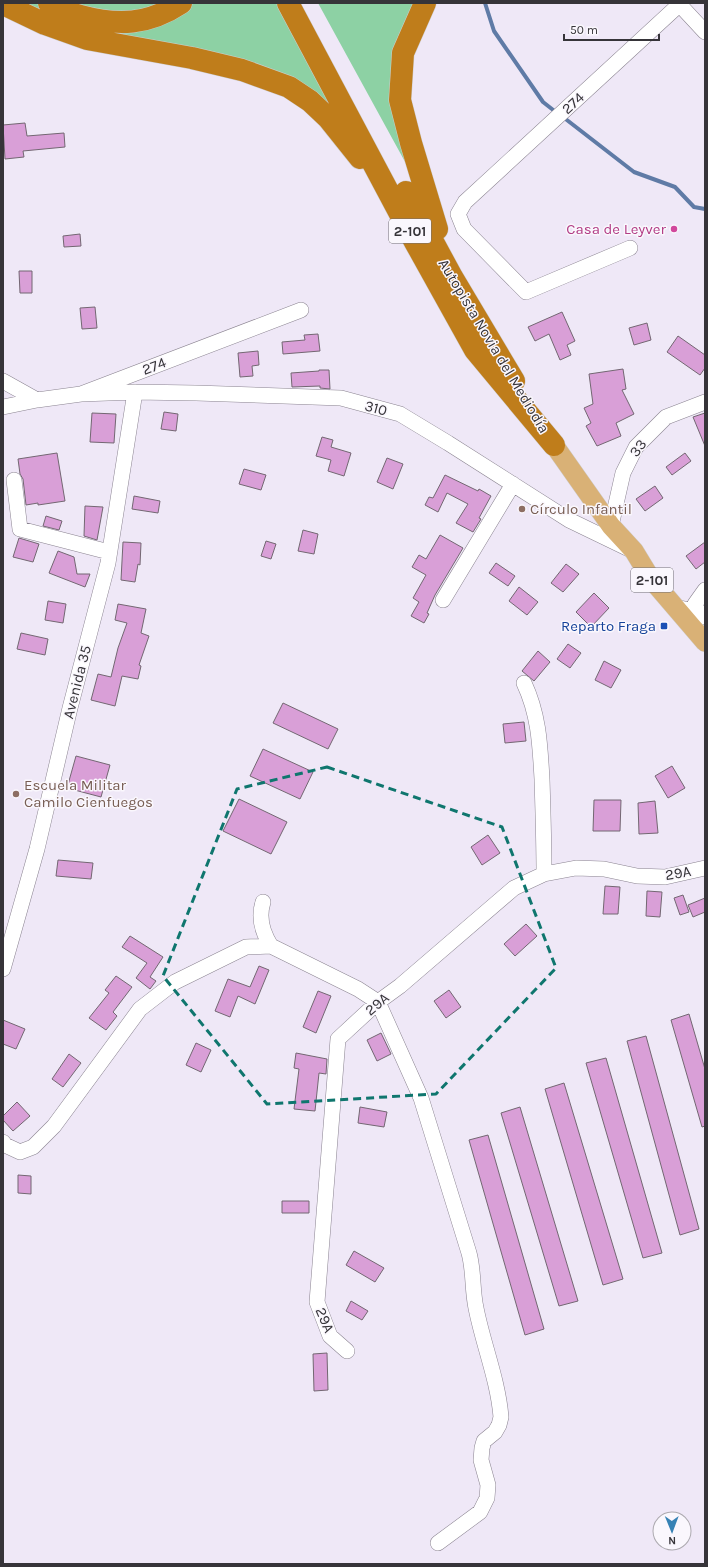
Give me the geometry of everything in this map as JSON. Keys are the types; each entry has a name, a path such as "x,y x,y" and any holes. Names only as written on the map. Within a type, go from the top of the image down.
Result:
{"highway":[{"path":"49,3 80,16 115,23 145,20 161,14 181,3"},
{"name":"Autopista Novia del Mediodía","path":"288,3 474,350 554,445"},
{"name":"Autopista Novia del Mediodía","path":"304,3 452,277 554,445"},
{"path":"425,3 403,53 400,100 410,143 452,277"},
{"path":"3,4 45,24 87,39 192,58 242,70 289,88 310,101 328,118 393,199"}],"main road":[{"name":"2-101","path":"554,445 611,526 634,551 651,578 705,642"}],"street":[{"path":"680,4 705,32"},
{"name":"274","path":"630,248 526,292 464,229 458,214 465,202 680,4"},
{"name":"274","path":"3,407 37,400 81,394 301,310"},
{"path":"3,380 37,400"},
{"name":"310","path":"81,394 135,392 341,398 400,414 448,442 569,520 634,551"},
{"name":"Avenida 35","path":"3,969 37,849 70,708 108,563 135,392"},
{"name":"33","path":"611,526 623,473 636,447 666,417 705,402"},
{"path":"14,480 20,529 109,552"},
{"path":"443,600 512,484"},
{"path":"699,614 695,604 705,590"},
{"path":"675,606 699,614"},
{"path":"524,684 532,699 535,710 540,743 544,814 544,874"},
{"name":"29A","path":"347,1351 330,1336 317,1302 338,1039 378,1002 400,986 514,888 544,874 576,868 604,869 637,876 665,877 705,868"},
{"path":"263,902 259,914 266,937 271,946"},
{"path":"8,1145 20,1152 33,1147 54,1126 140,1009 175,982 246,947 271,946 358,989 378,1002 421,1098 473,1266 476,1307 501,1417 495,1432 484,1441 482,1448 481,1460 488,1485 487,1498 480,1512 438,1543"}],"highlighted area":[{"path":"327,767 502,827 556,968 436,1094 267,1104 163,976 237,789"}],"green space":[{"path":"16,3 39,3 153,25 194,3 282,3 349,129 320,103 145,42"},
{"path":"69,3 168,3 125,15"},
{"path":"318,3 420,3 397,54 415,180"}],"building":[{"path":"25,123 27,136 64,133 65,147 23,151 24,157 5,159 3,125"},
{"path":"80,234 81,246 64,247 63,236"},
{"path":"19,271 32,271 32,293 20,293"},
{"path":"95,307 97,328 82,329 80,308"},
{"path":"562,312 575,341 567,345 571,355 560,360 549,334 535,341 528,327"},
{"path":"647,323 651,340 634,345 629,328"},
{"path":"318,334 320,351 283,354 282,342 305,340 304,335"},
{"path":"678,336 705,355 705,368 700,375 667,352"},
{"path":"258,351 259,365 252,366 253,376 240,377 238,353"},
{"path":"623,369 626,389 622,390 634,414 616,423 621,436 597,446 586,426 591,423 584,408 593,404 589,374"},
{"path":"329,370 330,389 320,388 320,386 292,387 291,373"},
{"path":"164,412 178,414 176,431 161,429"},
{"path":"92,413 116,414 114,443 90,442"},
{"path":"705,413 705,446 693,417"},
{"path":"322,437 333,440 331,447 351,453 344,476 328,471 331,460 316,456"},
{"path":"57,453 65,501 38,505 38,503 26,505 23,479 20,474 18,459"},
{"path":"685,453 691,461 672,475 666,467"},
{"path":"387,458 403,464 393,489 377,482"},
{"path":"244,469 266,475 261,490 239,484"},
{"path":"445,475 478,491 479,489 491,496 479,518 481,519 473,532 456,523 468,504 447,493 438,512 425,505 429,497 433,498"},
{"path":"655,486 663,498 645,511 636,499"},
{"path":"134,496 160,501 158,513 132,509"},
{"path":"85,506 103,507 97,540 84,536"},
{"path":"46,516 62,521 59,530 43,526"},
{"path":"303,530 318,534 314,554 298,551"},
{"path":"440,535 463,548 435,595 427,613 429,614 424,623 411,616 419,602 413,598 426,575 412,567 419,555 426,559"},
{"path":"19,538 39,544 33,562 13,557"},
{"path":"266,541 276,544 271,559 261,556"},
{"path":"123,542 141,543 140,565 138,564 135,582 121,580"},
{"path":"705,542 705,562 696,569 686,556"},
{"path":"58,551 74,557 77,574 90,574 85,587 49,573"},
{"path":"496,563 515,576 508,586 489,573"},
{"path":"566,564 579,574 563,592 551,583"},
{"path":"519,587 538,602 527,615 509,601"},
{"path":"594,593 609,608 591,627 576,612"},
{"path":"48,601 66,604 63,623 45,620"},
{"path":"118,604 146,609 141,633 149,636 139,665 141,666 138,679 122,676 115,706 91,700 98,674 111,677 118,648 127,623 115,620"},
{"path":"21,633 48,639 45,655 17,649"},
{"path":"568,644 581,653 570,668 557,659"},
{"path":"538,651 550,662 534,681 522,671"},
{"path":"604,661 621,670 611,688 595,680"},
{"path":"283,703 338,729 328,749 273,723"},
{"path":"524,722 526,741 505,743 503,724"},
{"path":"263,749 313,772 300,799 250,776"},
{"path":"76,756 110,765 101,797 67,788"},
{"path":"672,766 685,788 668,798 655,776"},
{"path":"239,799 287,822 271,854 223,831"},
{"path":"594,800 621,800 620,831 593,831"},
{"path":"655,801 658,833 639,834 638,803"},
{"path":"488,835 500,853 482,865 471,847"},
{"path":"58,860 93,863 91,879 56,876"},
{"path":"605,886 620,887 618,914 603,914"},
{"path":"647,891 662,892 660,917 646,916"},
{"path":"683,895 689,912 680,915 674,898"},
{"path":"705,898 705,912 693,917 688,905"},
{"path":"526,924 537,936 515,956 504,944"},
{"path":"130,936 163,957 150,977 156,981 150,989 136,978 147,963 122,947"},
{"path":"259,966 269,970 255,1004 238,996 230,1017 215,1011 228,979 250,987"},
{"path":"116,976 132,987 113,1012 117,1016 106,1030 89,1018 109,993 105,990"},
{"path":"449,990 461,1007 446,1018 434,1001"},
{"path":"318,991 331,996 316,1033 303,1027"},
{"path":"689,1014 705,1069 705,1126 702,1127 671,1020"},
{"path":"3,1020 25,1029 16,1049 3,1044"},
{"path":"381,1033 391,1054 377,1061 367,1040"},
{"path":"646,1036 699,1229 680,1235 627,1041"},
{"path":"196,1043 211,1050 201,1072 186,1065"},
{"path":"296,1053 327,1059 326,1074 319,1073 315,1111 294,1109 299,1069 294,1068"},
{"path":"69,1054 81,1063 63,1087 52,1079"},
{"path":"606,1058 662,1253 643,1258 586,1063"},
{"path":"564,1083 623,1279 603,1285 545,1089"},
{"path":"17,1102 30,1116 13,1131 3,1120 3,1116"},
{"path":"360,1107 387,1112 384,1127 358,1123"},
{"path":"520,1107 578,1301 559,1306 501,1113"},
{"path":"488,1135 544,1329 525,1335 469,1140"},
{"path":"18,1175 31,1176 31,1194 18,1193"},
{"path":"282,1201 309,1201 309,1213 282,1213"},
{"path":"354,1251 384,1268 375,1282 346,1265"},
{"path":"351,1301 368,1311 362,1320 346,1311"},
{"path":"327,1353 328,1390 314,1391 313,1354"}],"waterway":[{"path":"485,3 494,31 543,102 557,113"},
{"path":"563,117 634,172 675,187 694,207 705,209"}],"place":[{"name":"Casa de Leyver","path":"674,229"},
{"name":"Círculo Infantil","path":"522,509"},
{"name":"Reparto Fraga","path":"664,626"},
{"name":"Escuela Militar Camilo Cienfuegos","path":"16,794"}]}
